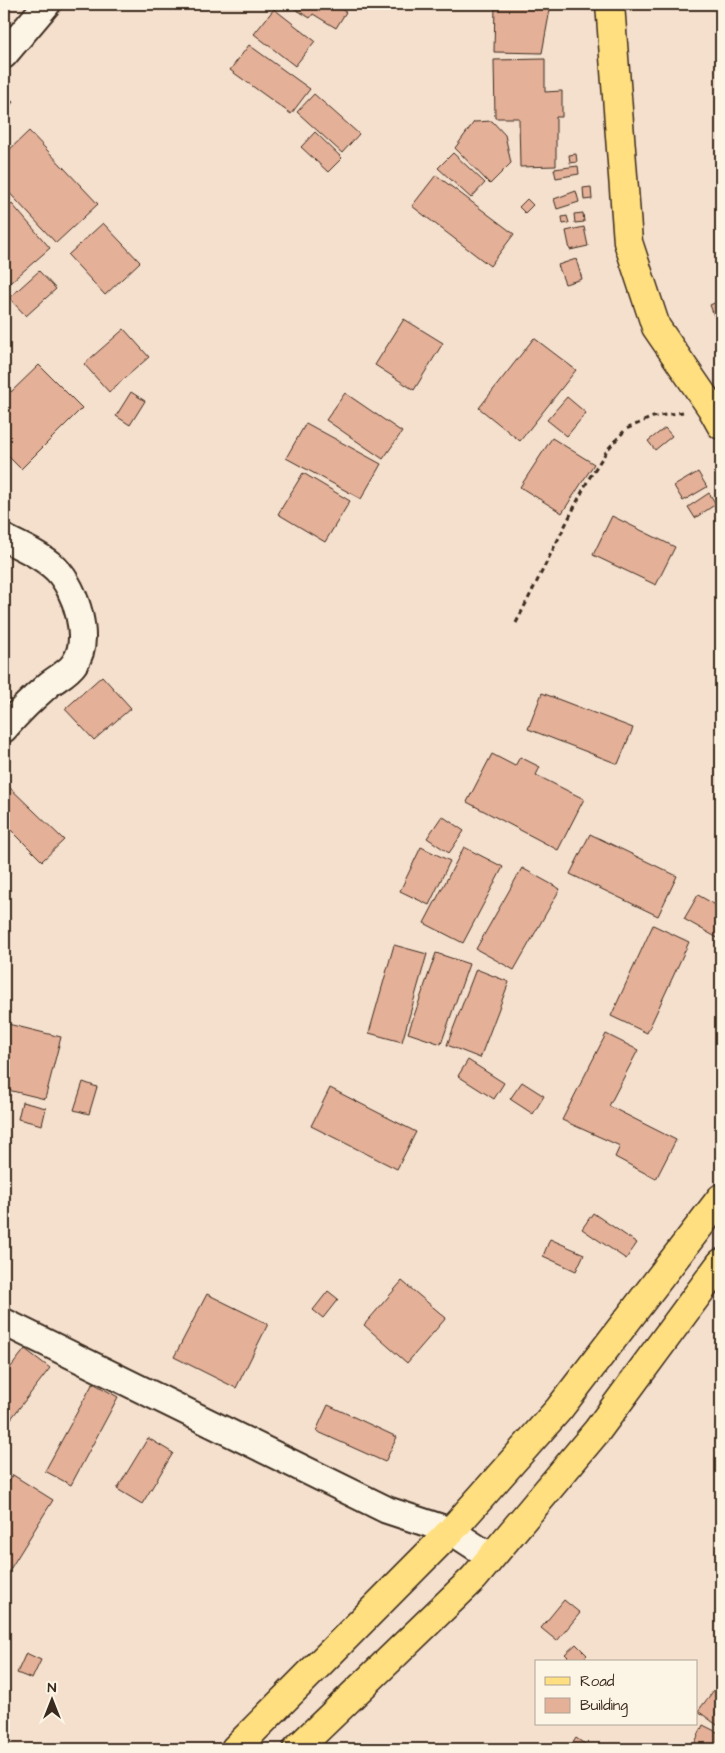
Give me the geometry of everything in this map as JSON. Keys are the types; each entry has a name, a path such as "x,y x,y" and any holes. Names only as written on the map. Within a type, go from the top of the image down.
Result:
{"main road":[{"path":"610,4 628,242 656,327 718,413"},
{"path":"235,1749 451,1532 558,1410 721,1198"},
{"path":"297,1749 474,1578 597,1431 721,1263"}],"street":[{"path":"4,55 47,4"},
{"path":"4,538 30,550 57,570 71,593 82,625 80,649 74,664 47,686 4,729"},
{"path":"4,1322 387,1510 451,1532 491,1557"}],"path":[{"path":"516,623 588,480 608,449 626,429 644,421 718,413"}],"building":[{"path":"287,4 332,4 346,12 336,28 313,14 310,18"},
{"path":"495,4 551,4 542,53 494,52"},
{"path":"274,9 315,41 295,66 254,34"},
{"path":"249,45 310,89 291,114 230,70"},
{"path":"545,59 545,92 562,91 562,117 556,117 556,166 520,167 519,118 495,118 494,60"},
{"path":"314,94 359,134 342,153 297,112"},
{"path":"4,95 13,102 4,114"},
{"path":"492,121 505,135 511,163 490,184 455,148 474,122"},
{"path":"29,131 98,204 56,243 4,187 4,155"},
{"path":"315,132 342,158 328,172 301,147"},
{"path":"453,153 485,183 471,198 438,168"},
{"path":"576,154 577,162 570,163 569,155"},
{"path":"578,166 579,174 556,178 554,169"},
{"path":"436,175 514,234 490,266 412,206"},
{"path":"591,187 592,199 584,200 583,188"},
{"path":"576,191 579,202 557,209 554,199"},
{"path":"527,199 533,205 525,213 519,207"},
{"path":"12,204 50,248 4,288 4,211"},
{"path":"583,213 584,222 575,223 574,214"},
{"path":"567,216 569,223 563,224 562,217"},
{"path":"103,223 140,262 105,295 68,255"},
{"path":"584,227 588,246 570,250 566,231"},
{"path":"576,259 582,279 565,284 558,265"},
{"path":"39,271 56,289 26,316 9,298"},
{"path":"721,300 721,315 715,318 710,305"},
{"path":"404,319 443,343 414,390 375,365"},
{"path":"124,329 149,357 109,392 84,364"},
{"path":"534,338 576,370 520,441 479,408"},
{"path":"39,365 82,408 21,469 4,452 4,388 6,386 11,392"},
{"path":"131,392 145,401 130,425 116,416"},
{"path":"345,393 402,432 383,459 326,420"},
{"path":"567,397 586,413 567,436 547,420"},
{"path":"306,423 381,464 361,499 286,458"},
{"path":"665,428 672,436 655,450 648,441"},
{"path":"552,438 594,464 562,513 520,487"},
{"path":"698,472 707,487 683,501 674,486"},
{"path":"303,473 350,501 325,542 278,514"},
{"path":"709,493 716,504 695,518 688,507"},
{"path":"612,516 675,547 656,585 593,555"},
{"path":"102,676 131,708 94,740 65,709"},
{"path":"542,693 633,728 618,764 528,729"},
{"path":"492,754 515,766 520,757 540,767 536,775 584,799 558,850 467,802"},
{"path":"4,782 64,840 42,861 4,823"},
{"path":"442,816 464,831 449,853 427,838"},
{"path":"590,834 677,876 658,916 570,874"},
{"path":"421,847 450,861 429,905 400,891"},
{"path":"464,847 503,867 463,943 424,923"},
{"path":"522,868 560,889 514,970 476,949"},
{"path":"698,895 721,908 721,940 684,919"},
{"path":"653,925 689,942 647,1033 611,1016"},
{"path":"394,945 427,954 402,1042 369,1033"},
{"path":"436,953 469,964 441,1044 408,1033"},
{"path":"476,969 509,982 480,1058 447,1045"},
{"path":"4,1023 61,1037 45,1099 4,1089"},
{"path":"606,1034 638,1050 609,1106 676,1140 656,1179 615,1157 620,1146 562,1120"},
{"path":"468,1060 504,1083 494,1099 458,1076"},
{"path":"83,1082 97,1087 89,1114 74,1110"},
{"path":"522,1082 544,1096 533,1114 510,1099"},
{"path":"330,1088 416,1132 397,1169 311,1126"},
{"path":"22,1102 46,1108 42,1125 18,1119"},
{"path":"593,1213 637,1243 626,1259 582,1229"},
{"path":"550,1239 584,1254 576,1271 543,1256"},
{"path":"402,1281 446,1318 407,1363 364,1325"},
{"path":"328,1291 338,1299 323,1318 313,1310"},
{"path":"207,1294 268,1324 236,1388 174,1357"},
{"path":"25,1349 50,1368 10,1420 4,1416 4,1376"},
{"path":"93,1383 118,1397 71,1485 45,1471"},
{"path":"328,1405 397,1437 385,1462 316,1431"},
{"path":"148,1438 173,1453 142,1504 117,1489"},
{"path":"13,1475 53,1500 4,1579 4,1491"},
{"path":"564,1600 580,1613 557,1641 541,1628"},
{"path":"576,1644 587,1655 582,1660 571,1660 565,1654"},
{"path":"26,1653 41,1660 32,1679 17,1673"},
{"path":"721,1681 721,1728 698,1711"},
{"path":"703,1725 721,1734 719,1749 692,1749"},
{"path":"576,1738 592,1749 569,1749"}]}
